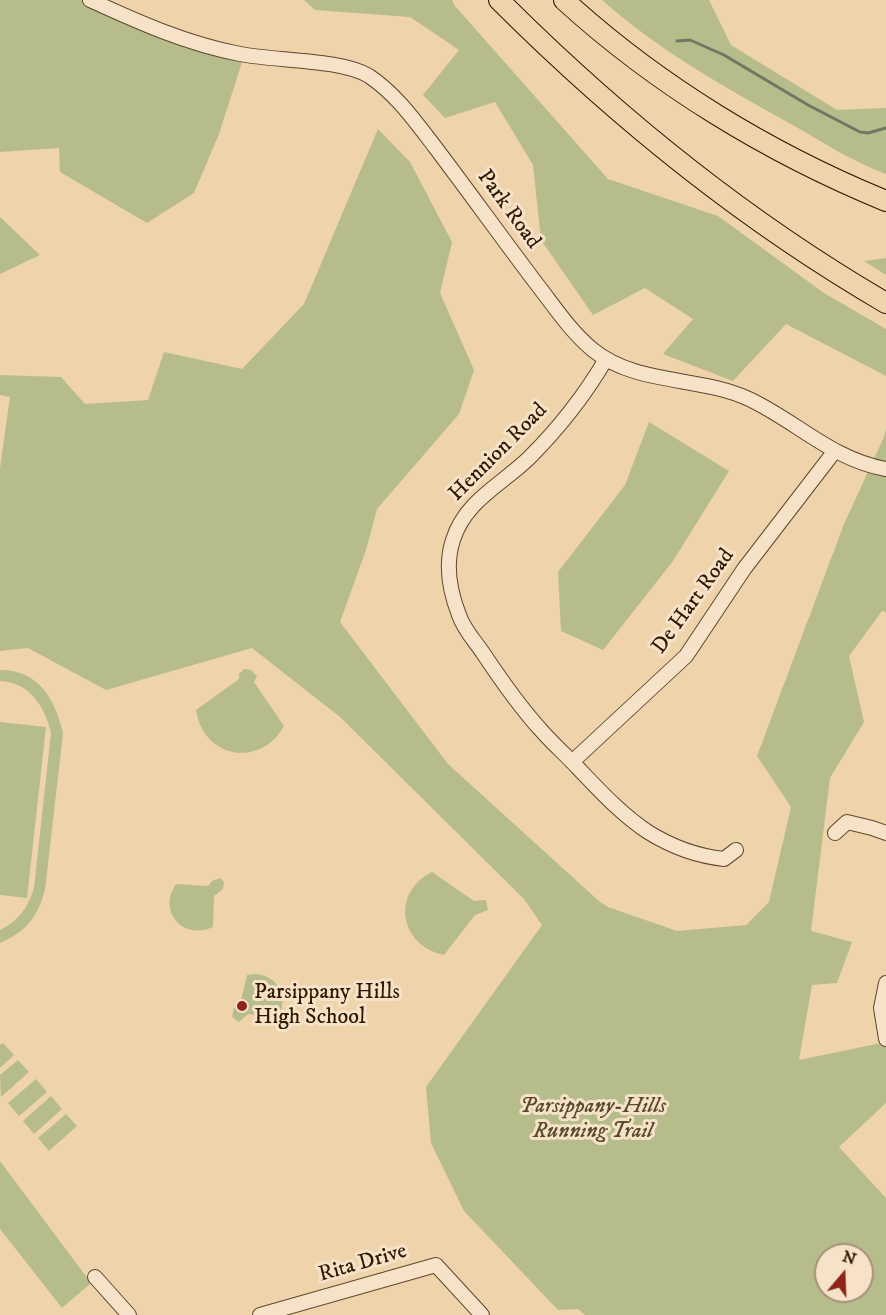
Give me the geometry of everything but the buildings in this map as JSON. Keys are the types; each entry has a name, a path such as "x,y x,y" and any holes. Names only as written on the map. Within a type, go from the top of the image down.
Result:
{"highway":[{"path":"499,0 623,114 699,176 788,240 850,282 886,303"},
{"path":"564,0 619,46 700,104 767,144 886,201"}],"street":[{"name":"Park Road","path":"90,0 153,28 200,44 240,54 333,65 367,75 397,99 564,319 593,350 624,368 716,388 746,397 767,408 834,452 858,462 886,469"},
{"name":"Hennion Road","path":"606,359 589,389 528,459 466,513 459,525 449,555 449,571 454,597 465,628 510,692 540,729 627,816 671,845 691,853 724,859 736,850"},
{"name":"De Hart Road","path":"572,762 686,656 744,569 834,452"},
{"path":"835,832 847,822 886,833"},
{"path":"886,983 881,1008 886,1039"},
{"name":"Rita Drive","path":"260,1315 436,1265 482,1315"},
{"path":"96,1277 129,1315"}],"green space":[{"path":"0,0 94,0 244,56 219,134 194,193 147,223 60,172 59,148 0,152"},
{"path":"304,0 452,0 608,179 718,216 824,293 886,329 886,376 786,324 733,381 663,354 693,319 645,288 593,315 541,240 533,165 495,102 445,118 423,95 459,50 410,17 315,10"},
{"path":"602,0 709,0 731,45 837,110 886,108 886,174 849,157 716,81 668,51"},
{"name":"Parsippany-Hills Running Trail","path":"378,129 410,162 452,242 440,293 474,370 459,414 377,509 366,550 340,622 448,764 600,902 608,907 677,931 746,925 769,902 791,807 757,756 844,524 886,429 886,612 882,611 849,656 864,722 830,778 811,931 852,942 837,983 812,985 799,1060 886,1042 886,1103 839,1147 886,1198 886,1315 585,1315 578,1309 558,1310 464,1211 431,1143 426,1087 542,925 524,899 340,717 252,648 106,690 28,648 0,651 0,468 10,397 0,395 0,375 61,377 85,404 148,400 164,352 242,369 304,304"},
{"path":"0,217 40,255 0,274"},
{"path":"886,258 886,275 864,261"},
{"path":"649,422 729,471 673,561 603,650 561,631 558,572 625,485"},
{"path":"244,669 251,670 257,676 254,682 284,726 274,740 261,748 247,752 234,752 209,739 201,726 196,710 239,679 239,674"},
{"path":"0,670 25,675 43,689 55,709 63,733 45,890 30,923 17,934 0,943 0,930 22,913 34,888 51,733 40,705 28,691 20,686 0,681"},
{"path":"0,722 46,727 27,898 0,895"},
{"path":"432,872 474,901 486,900 488,910 475,915 444,955 429,950 418,941 410,930 406,918 406,905 410,893 419,881"},
{"path":"220,878 224,882 223,889 214,896 213,927 192,930 176,921 171,913 170,904 171,894 176,884 208,886 212,881"},
{"path":"253,974 269,978 279,988 283,1002 277,1018 248,1014 239,1022 232,1017 234,1008 240,1005 247,975"},
{"path":"3,1043 14,1055 0,1068 0,1045"},
{"path":"18,1060 29,1072 1,1097 0,1075"},
{"path":"36,1079 47,1092 19,1116 8,1103"},
{"path":"51,1096 62,1109 34,1134 23,1121"},
{"path":"66,1114 77,1126 49,1151 38,1138"},
{"path":"0,1161 91,1283 62,1308 0,1229"}],"waterway":[{"path":"677,41 690,40 724,55 808,105 860,132 868,133 886,128"}],"place":[{"name":"Parsippany Hills High School","path":"242,1006"}]}
